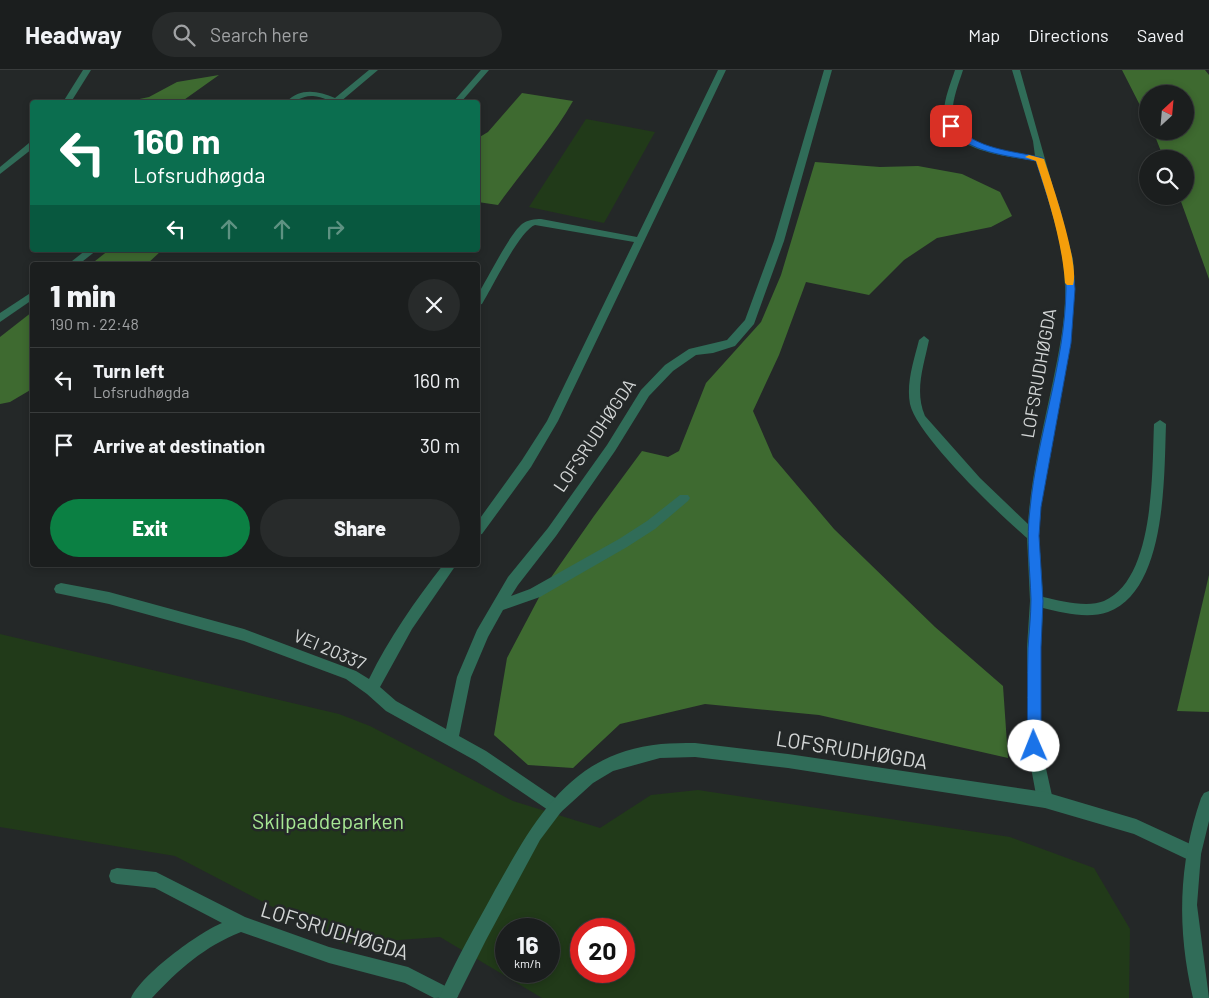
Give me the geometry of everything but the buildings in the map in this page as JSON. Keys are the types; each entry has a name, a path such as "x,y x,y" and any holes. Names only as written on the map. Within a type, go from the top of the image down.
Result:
{"street":[{"path":"68,100 87,70"},
{"path":"338,100 374,70"},
{"path":"459,100 485,70"},
{"path":"480,527 508,492 540,443 722,70"},
{"name":"LOFSRUDHØGDA","path":"451,740 464,678 482,634 513,581 552,532 611,448 645,393 669,368 693,352 713,349 731,342 750,321 779,241 828,70"},
{"path":"959,70 953,88 950,112 950,122 953,130 971,143 983,147 1040,159"},
{"name":"LOFSRUDHØGDA","path":"1016,70 1056,210 1068,259 1070,289 1066,343 1043,457 1035,507 1033,536 1037,601 1034,647 1034,746 1046,800"},
{"path":"293,100 310,92 331,100"},
{"path":"0,171 30,147"},
{"path":"480,299 517,237 526,225 534,222 639,240"},
{"path":"76,262 89,252"},
{"path":"0,318 30,296"},
{"path":"924,340 914,387 917,412 936,438 1002,511 1033,536"},
{"path":"1037,601 1076,609 1105,607 1119,600 1132,586 1145,562 1157,497 1160,424"},
{"path":"499,606 535,593 623,543 651,525 684,498"},
{"path":"372,689 402,630 449,567"},
{"name":"VEI 20337","path":"61,589 109,598 244,635 351,675 372,689 391,706 481,756 556,808"},
{"name":"LOFSRUDHØGDA","path":"140,998 167,970 199,944 241,924 329,955 408,975 448,998 480,934 535,835 556,808 588,778 609,765 660,751 695,750 788,761 1046,800 1136,827 1193,854"},
{"path":"1202,998 1198,982 1189,904 1193,854 1209,798"},
{"path":"117,876 156,880 241,924"}],"green space":[{"path":"1122,70 1205,70 1209,75 1209,279 1182,205 1194,205 1194,150 1160,150 1157,140 1194,140 1194,85 1139,85 1139,103"},
{"path":"219,75 184,100 135,100 149,97 177,82"},
{"path":"522,93 573,101 547,141 498,205 480,202 480,137 488,132"},
{"path":"586,119 655,132 604,223 529,207"},
{"path":"815,162 880,167 918,166 962,174 1000,192 1012,216 991,227 937,238 904,260 869,295 806,282 779,355 753,411 773,457 834,529 935,627 1003,686 1008,758 819,715 705,704 620,724 573,768 528,765 494,735 507,658 545,586 642,451 668,457 679,451 706,383 761,322 781,275"},
{"path":"106,252 160,252 149,262 94,262"},
{"path":"30,314 30,390 10,402 0,404 0,337"},
{"path":"1209,575 1209,712 1177,711"},
{"name":"Skilpaddeparken","path":"0,634 339,714 370,726 513,801 600,828 651,795 698,790 1010,837 1094,868 1130,929 1129,998 542,998 517,983 560,983 560,918 495,918 495,970 440,937 344,944 175,856 0,827"}],"slow traffic":[{"path":"1029,157 1040,159 1056,210 1068,259 1070,283"}],"route":[{"path":"951,126 961,137 971,143 992,150 1040,159 1056,210 1068,259 1070,289 1066,343 1035,507 1033,536 1037,601 1034,647 1034,746"}]}
